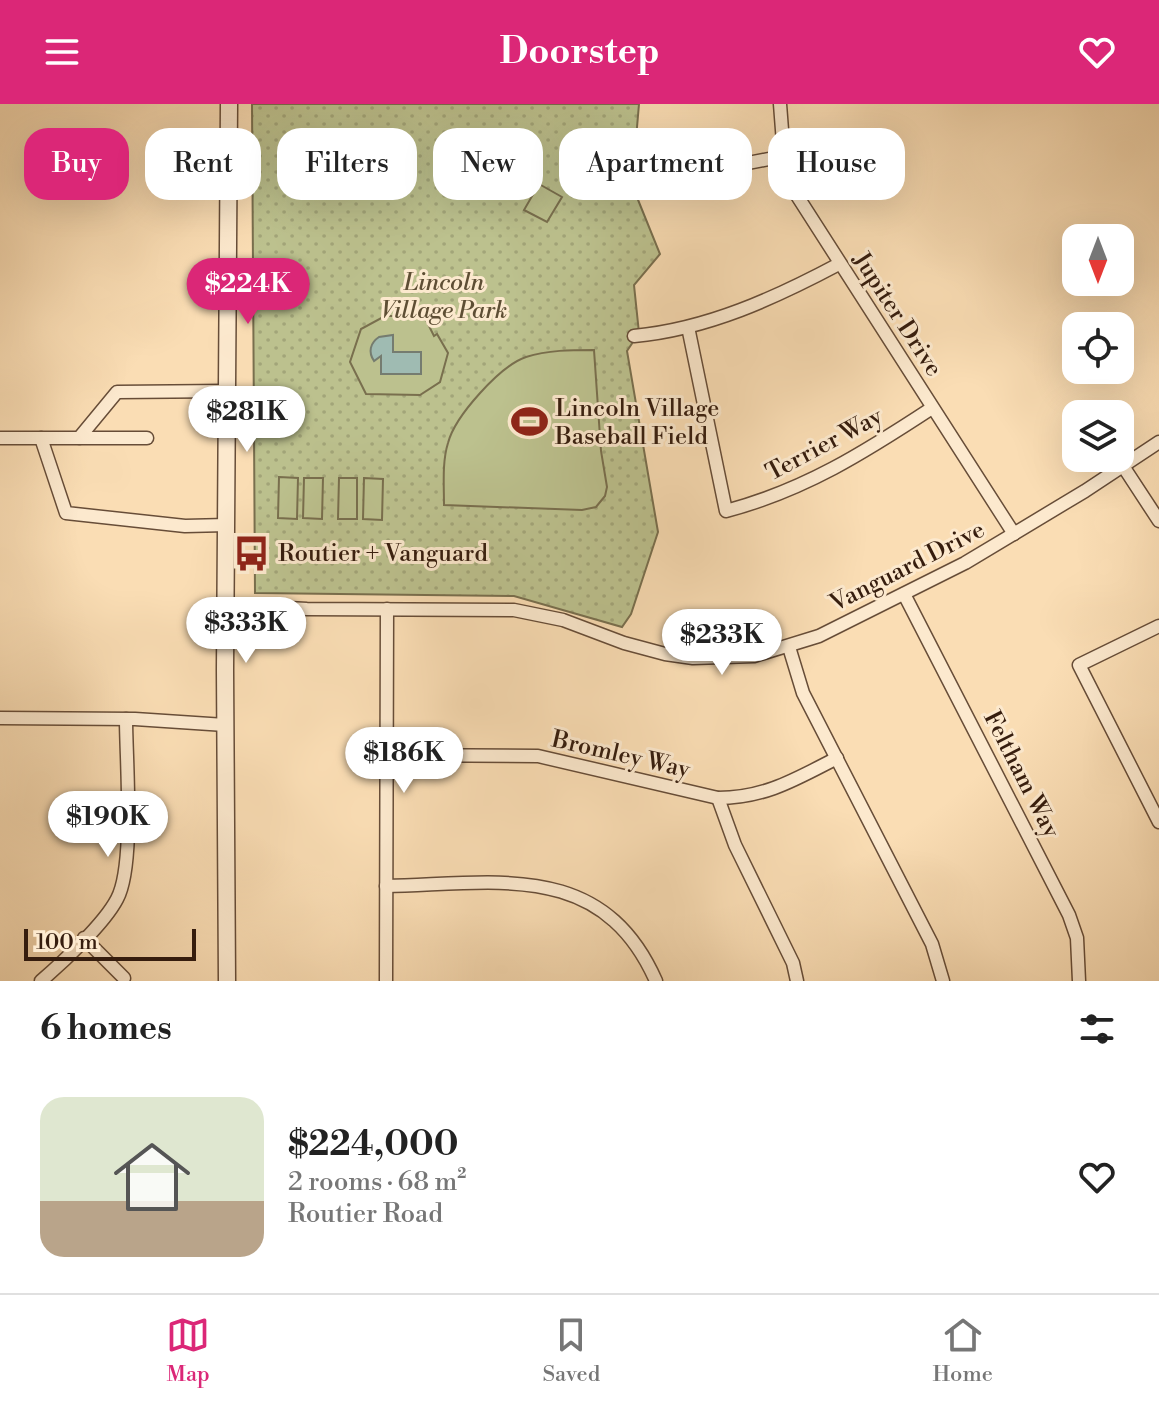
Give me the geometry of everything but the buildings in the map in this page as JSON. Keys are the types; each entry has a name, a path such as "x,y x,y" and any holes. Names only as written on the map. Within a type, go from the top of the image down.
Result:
{"street":[{"path":"227,981 225,725 229,104"},
{"name":"Jupiter Drive","path":"780,104 782,128"},
{"name":"Jupiter Drive","path":"800,200 1014,534"},
{"path":"634,336 688,327 750,306 839,264"},
{"name":"Terrier Way","path":"688,327 726,511 778,496 822,476 932,408"},
{"path":"80,438 117,392 227,391"},
{"path":"0,438 147,438"},
{"path":"41,438 66,513 185,526 227,525"},
{"name":"Vanguard Drive","path":"1134,459 1159,442"},
{"name":"Vanguard Drive","path":"227,605 499,609 576,624 640,648 693,658 745,657 819,636 904,594 1014,534 1113,472"},
{"path":"1127,472 1159,521"},
{"name":"Feltham Way","path":"904,594 1069,915 1077,940 1079,981"},
{"path":"386,981 387,609"},
{"path":"1159,626 1079,665 1159,822"},
{"path":"789,647 803,693 932,944 943,981"},
{"path":"0,718 126,719 225,725"},
{"path":"41,981 111,909 123,886 126,874 126,719"},
{"name":"Bromley Way","path":"386,755 538,756 718,798 741,798 767,792 837,758"},
{"path":"718,798 735,845 793,963 797,981"},
{"path":"386,886 529,884 566,892 590,903 621,926 645,957 656,981"},
{"path":"84,938 124,978"}],"green space":[{"name":"Lincoln Village Park","path":"252,104 639,104 637,128 559,128 559,200 638,200 660,254 634,285 639,333 627,351 658,532 631,614 622,627 514,596 255,593 253,200 261,200 261,128 252,128"},
{"path":"543,186 559,195 560,200 547,222 524,210 530,200 543,200"},
{"path":"408,309 412,314 421,310 434,336 437,334 448,353 440,382 420,395 366,394 350,362 361,329 385,316 397,316"},
{"name":"Lincoln Village Baseball Field","path":"568,350 594,350 601,451 607,487 605,496 596,507 582,510 444,505 444,466 448,443 459,419 480,393 504,370 526,357"},
{"path":"279,477 298,478 297,519 278,518"},
{"path":"304,478 323,478 322,519 303,518"},
{"path":"339,478 357,478 357,519 338,519"},
{"path":"364,478 383,479 382,520 363,519"}],"water":[{"path":"393,335 393,352 421,352 421,374 381,374 381,356 374,361 371,348 379,337"}],"place":[{"name":"Lincoln Village Baseball Field","path":"529,422"},
{"name":"Routier + Vanguard","path":"252,553"}]}
